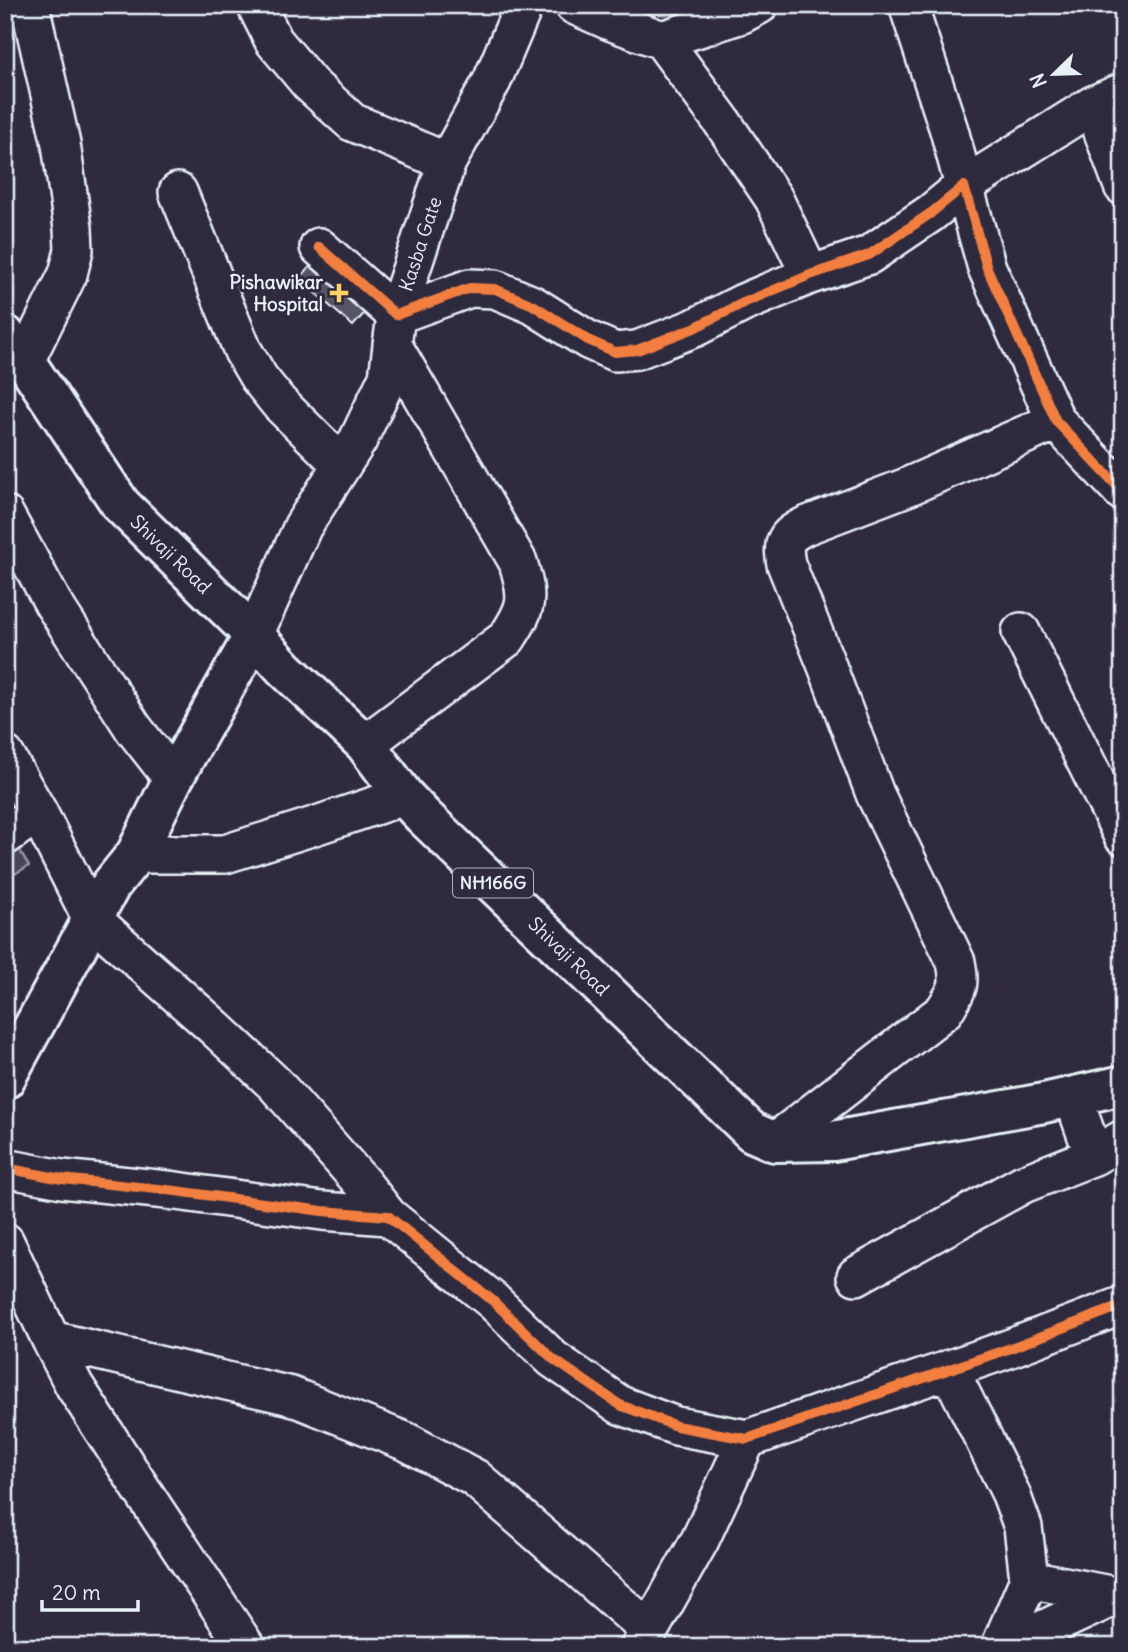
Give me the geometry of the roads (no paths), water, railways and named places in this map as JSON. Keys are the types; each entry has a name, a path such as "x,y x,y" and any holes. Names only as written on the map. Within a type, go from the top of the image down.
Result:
{"main road":[{"name":"Shivaji Road","path":"15,348 121,505 365,744 404,796 752,1132 775,1142"},
{"path":"5,1079 111,885 136,854 173,779 254,635"},
{"path":"775,1142 833,1141 1073,1097 1123,1085"}],"street":[{"path":"15,348 68,274 74,250 61,144 30,5"},
{"path":"256,5 274,41 310,84 352,122 447,162"},
{"name":"Kasba Gate","path":"254,635 303,526 358,440 388,377 394,329 447,162 492,81 524,5"},
{"path":"574,5 662,40 774,198 810,275"},
{"path":"662,40 742,14 759,5"},
{"path":"908,5 949,130 987,268 1056,421 1123,492"},
{"path":"394,329 470,288 495,289 533,305 588,340 615,352 638,350 694,328 743,303 810,275 869,255 932,213 964,186 1108,98 1123,186"},
{"path":"178,192 243,351 259,378 279,403 342,465"},
{"path":"319,247 394,329 518,562 526,600 520,618 507,638 365,744"},
{"path":"775,1142 944,1011 958,989 956,962 876,794 802,577 786,564 786,541 794,532 906,487 1056,421"},
{"path":"5,514 53,603 134,729 173,779"},
{"path":"1021,632 1123,836"},
{"path":"5,755 38,812 92,919 275,1084 388,1216 493,1301 553,1359 620,1405 676,1426 747,1439 1123,1305"},
{"path":"136,854 225,854 404,796"},
{"path":"5,836 38,812"},
{"path":"856,1276 1023,1184 1108,1147 1073,1097"},
{"path":"5,1168 62,1179 176,1191 322,1212 388,1216"},
{"path":"5,1242 74,1385 246,1647"},
{"path":"51,1340 291,1396 407,1442 475,1478 645,1638 700,1540 747,1439"},
{"path":"949,1369 1011,1494 1023,1527 1029,1579 1000,1647"},
{"path":"1029,1579 1118,1597"},
{"path":"1006,1647 1118,1597"}],"place":[{"name":"Pishawikar Hospital","path":"339,293"}]}
